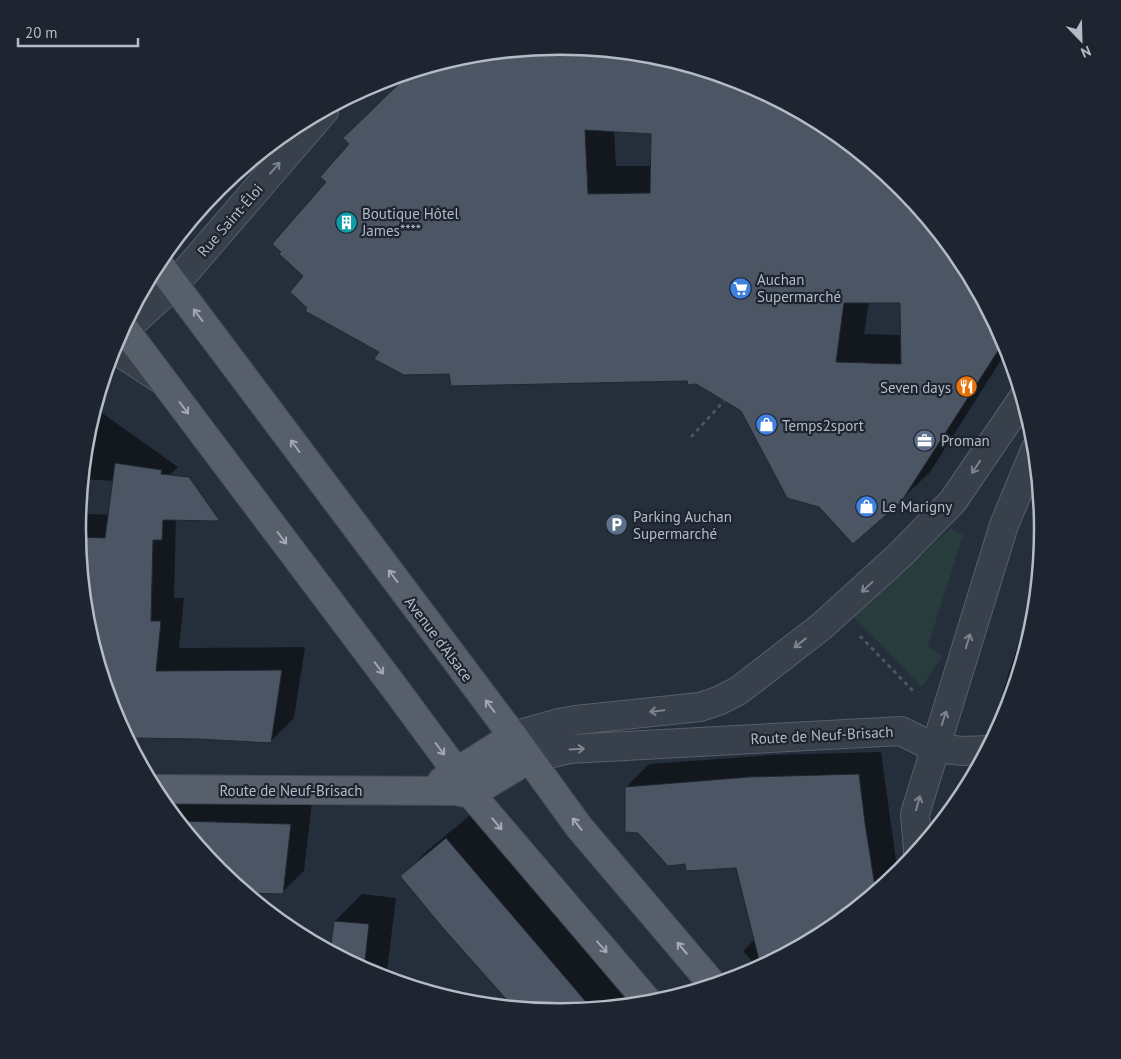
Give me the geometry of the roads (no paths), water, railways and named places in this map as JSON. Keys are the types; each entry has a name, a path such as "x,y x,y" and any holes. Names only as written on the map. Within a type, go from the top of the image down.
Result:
{"main road":[{"name":"Avenue d'Alsace","path":"163,270 579,826 709,980"},
{"path":"125,341 164,382 464,782 644,996"},
{"path":"464,782 513,736"},
{"name":"Route de Neuf-Brisach","path":"164,789 455,791 464,782 529,759"}],"street":[{"name":"Rue Saint-Éloi","path":"174,284 310,127"},
{"path":"134,321 174,284"},
{"path":"513,736 576,720 700,707 738,691 838,612 900,555 954,501 1018,405"},
{"path":"917,842 915,814 1004,524 1030,462"},
{"name":"Route de Neuf-Brisach","path":"529,759 570,749 901,731 935,748"},
{"path":"935,748 980,750"}],"place":[{"name":"Boutique Hôtel James****","path":"346,222"},
{"name":"Auchan Supermarché","path":"741,288"},
{"name":"Seven days","path":"967,387"},
{"name":"Temps2sport","path":"766,425"},
{"name":"Proman","path":"925,440"},
{"name":"Le Marigny","path":"866,506"},
{"name":"Parking Auchan Supermarché","path":"617,525"}]}
